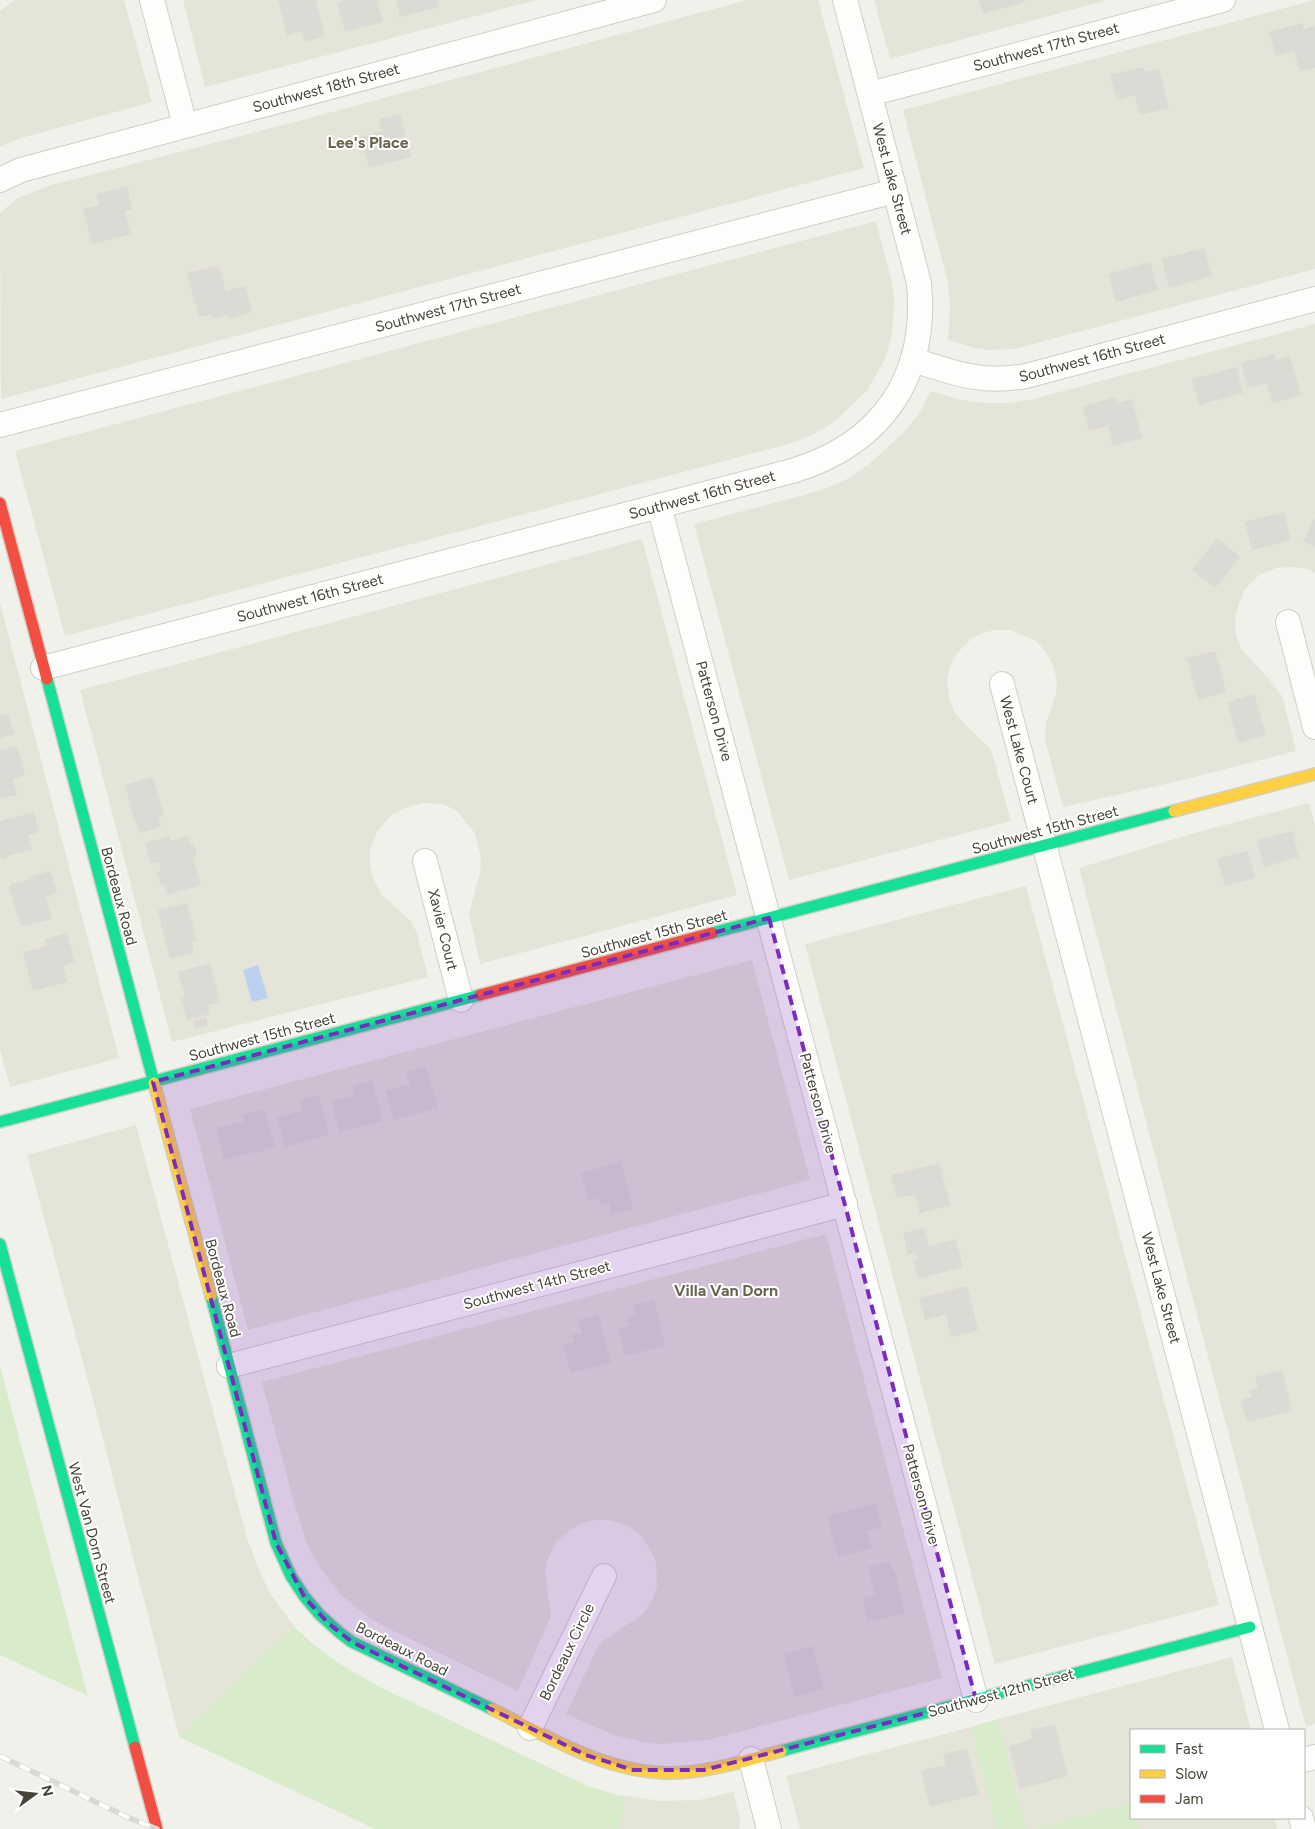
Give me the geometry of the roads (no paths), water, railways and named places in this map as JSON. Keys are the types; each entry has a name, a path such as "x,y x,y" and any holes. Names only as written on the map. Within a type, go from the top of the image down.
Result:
{"street":[{"path":"152,0 185,125"},
{"name":"Southwest 18th Street","path":"0,180 21,170 654,0"},
{"name":"West Lake Street","path":"845,0 919,283 919,330 912,360"},
{"name":"Southwest 17th Street","path":"870,94 1223,0"},
{"name":"Southwest 17th Street","path":"0,425 895,191"},
{"name":"Southwest 16th Street","path":"43,668 812,465 838,453 861,437 881,417 898,394 911,369 912,360 973,378 1008,380 1315,299"},
{"name":"Bordeaux Road","path":"0,503 8,563 43,668 276,1543 288,1571 305,1598 328,1623 352,1642 586,1755 633,1770 667,1773 704,1770 751,1759"},
{"name":"Patterson Drive","path":"659,506 976,1700"},
{"path":"1288,622 1315,727"},
{"name":"West Lake Court","path":"1002,684 1044,846"},
{"name":"Southwest 15th Street","path":"0,1122 1315,774"},
{"name":"West Lake Street","path":"1044,846 1277,1729"},
{"name":"Xavier Court","path":"425,861 461,1000"},
{"name":"Southwest 14th Street","path":"229,1366 845,1204"},
{"name":"West Van Dorn Street","path":"0,1244 156,1829"},
{"name":"Bordeaux Circle","path":"530,1728 604,1576"},
{"name":"Southwest 12th Street","path":"751,1759 1250,1627"},
{"path":"751,1759 769,1829"}],"water":[{"path":"258,965 268,998 252,1002 243,970"}],"railway":[{"path":"0,1756 127,1817 157,1829"}],"district":[{"name":"Lee's Place","path":"368,142"},
{"name":"Villa Van Dorn","path":"726,1290"}]}
